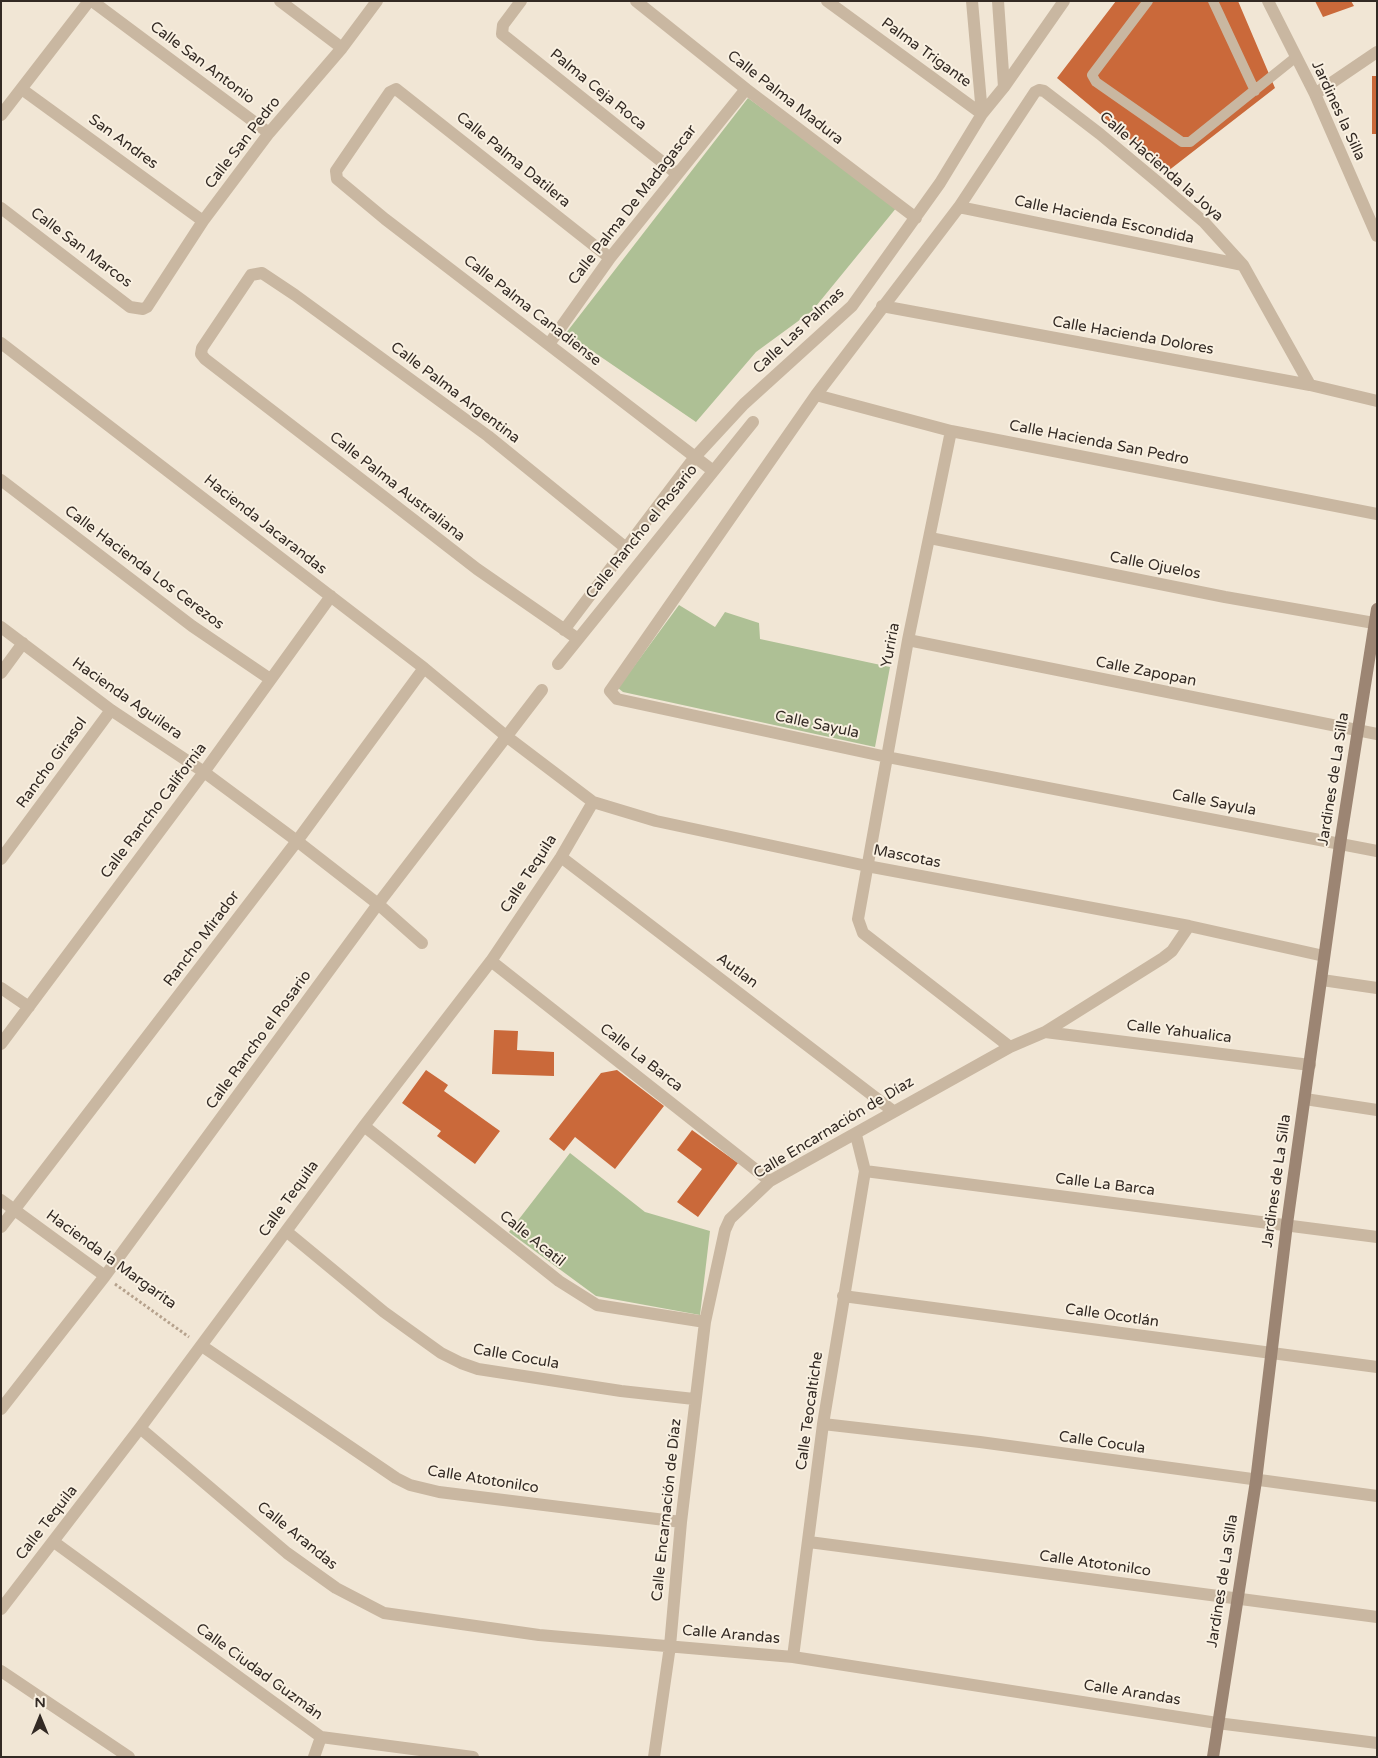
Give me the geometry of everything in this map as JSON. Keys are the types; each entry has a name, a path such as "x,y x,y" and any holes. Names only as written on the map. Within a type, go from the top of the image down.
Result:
{"street":[{"path":"1,115 23,90 90,1"},
{"name":"Calle San Antonio","path":"90,1 268,133"},
{"path":"280,1 342,48"},
{"name":"Calle San Pedro","path":"142,309 151,304 203,221 268,133 342,48 377,1"},
{"name":"Palma Ceja Roca","path":"521,1 501,30 502,34 676,173"},
{"name":"Calle Palma Madura","path":"636,1 746,89 916,218"},
{"name":"Palma Trigante","path":"827,1 982,114"},
{"path":"972,1 982,114"},
{"path":"998,1 1004,87"},
{"name":"Calle Las Palmas","path":"564,630 694,458 744,404 852,306 916,218 982,114 1004,87 1064,1"},
{"name":"Jardines la Silla","path":"1268,1 1315,94 1377,236"},
{"path":"1315,94 1377,52"},
{"name":"Calle Palma Canadiense","path":"396,89 390,92 336,174 337,179 385,219 712,470"},
{"name":"Calle Palma Datilera","path":"396,89 610,258"},
{"name":"Calle Palma De Madagascar","path":"549,344 610,258 676,173 746,89"},
{"name":"San Andres","path":"23,90 203,221"},
{"name":"Calle Hacienda la Joya","path":"959,207 1035,92 1039,90 1044,91 1093,129 1204,222 1243,265 1310,385"},
{"path":"816,395 959,207"},
{"name":"Calle Hacienda Escondida","path":"959,207 1243,265"},
{"name":"Calle San Marcos","path":"1,208 130,307 142,309"},
{"name":"Calle Palma Argentina","path":"201,354 202,348 252,275 259,273 295,295 488,436 626,548"},
{"name":"Calle Hacienda Dolores","path":"882,306 1310,385 1377,401"},
{"name":"Hacienda Jacarandas","path":"1,343 424,668 506,736"},
{"name":"Calle Palma Australiana","path":"201,354 462,557 578,639"},
{"name":"Calle Hacienda San Pedro","path":"816,395 951,431 1377,514"},
{"name":"Calle Sayula","path":"816,395 611,688 610,694 617,699 887,757 1377,851"},
{"name":"Calle Rancho el Rosario","path":"558,664 712,470 753,422"},
{"name":"Yuriria","path":"867,866 908,640 951,431"},
{"name":"Calle Hacienda Los Cerezos","path":"1,480 192,626 270,680"},
{"name":"Calle Ojuelos","path":"930,538 1225,597 1374,623"},
{"name":"Calle Rancho California","path":"1,1044 204,772 330,596"},
{"name":"Jardines de La Silla","path":"1213,1757 1236,1599 1256,1481 1287,1224 1306,1099 1324,956 1377,609"},
{"name":"Hacienda Aguilera","path":"1,626 110,710 204,772 297,841 378,904 422,943"},
{"name":"Calle Zapopan","path":"908,640 1358,732 1377,734"},
{"path":"1,673 23,643"},
{"name":"Rancho Mirador","path":"1,1227 297,841 424,668"},
{"name":"Calle Rancho el Rosario","path":"1,1409 105,1276 378,904 542,690"},
{"name":"Rancho Girasol","path":"1,859 110,710"},
{"name":"Mascotas","path":"506,736 593,802 656,821 867,866 1189,926 1324,956"},
{"name":"Calle Tequila","path":"1,1609 54,1542 202,1346 364,1126 491,961 561,857 593,802"},
{"name":"Autlan","path":"561,857 893,1111"},
{"path":"867,866 858,919 863,933 1010,1047"},
{"name":"Calle Encarnación de Díaz","path":"654,1757 670,1646 694,1399 705,1322 724,1230 736,1212 770,1181 856,1135 893,1111 1010,1047 1044,1032 1163,958 1172,951 1189,926"},
{"name":"Calle La Barca","path":"491,961 770,1181"},
{"path":"1322,980 1377,988"},
{"path":"1,988 29,1007"},
{"name":"Calle Yahualica","path":"1044,1032 1310,1065"},
{"path":"1306,1099 1377,1110"},
{"name":"Calle Acatil","path":"364,1126 559,1281 598,1305 705,1322"},
{"path":"856,1135 865,1171"},
{"name":"Calle La Barca","path":"865,1171 1377,1237"},
{"name":"Calle Teocaltiche","path":"793,1657 823,1424 865,1171"},
{"name":"Hacienda la Margarita","path":"1,1200 105,1276"},
{"name":"Calle Cocula","path":"286,1231 384,1312 441,1353 461,1363 478,1369 694,1399"},
{"name":"Calle Ocotlán","path":"844,1296 1377,1367"},
{"name":"Calle Atotonilco","path":"202,1346 396,1478 410,1485 449,1493 681,1522"},
{"name":"Calle Cocula","path":"823,1424 980,1442 1377,1496"},
{"name":"Calle Arandas","path":"140,1428 288,1553 336,1588 384,1613 539,1635 793,1657 1217,1723 1377,1742"},
{"name":"Calle Ciudad Guzmán","path":"54,1542 320,1737 473,1757"},
{"name":"Calle Atotonilco","path":"809,1542 1377,1617"},
{"path":"1,1672 129,1757"},
{"path":"314,1757 320,1737"}],"lane":[{"path":"1148,1 1093,72 1096,82 1182,142 1186,143 1255,91 1296,57"},
{"path":"1213,1 1255,91"}],"path":[{"name":"Hacienda la Margarita","path":"105,1276 202,1346"}],"green space":[{"path":"748,98 897,207 812,311 756,352 696,422 566,333"},
{"path":"679,605 715,627 725,612 759,623 760,639 890,667 875,747 623,692 618,688"},
{"path":"570,1153 645,1212 710,1231 700,1315 596,1296 509,1232"}],"building":[{"path":"1116,1 1238,1 1275,88 1168,171 1057,78"},
{"path":"1315,1 1351,1 1354,6 1323,17"},
{"path":"1372,76 1377,76 1377,134 1372,134"},
{"path":"494,1030 518,1031 517,1050 554,1052 554,1076 492,1074"},
{"path":"426,1070 448,1085 444,1091 500,1131 475,1164 437,1136 441,1131 402,1103"},
{"path":"617,1070 664,1106 615,1169 575,1137 564,1151 549,1139 601,1073"},
{"path":"692,1130 738,1163 698,1217 677,1202 702,1169 677,1150"}]}
